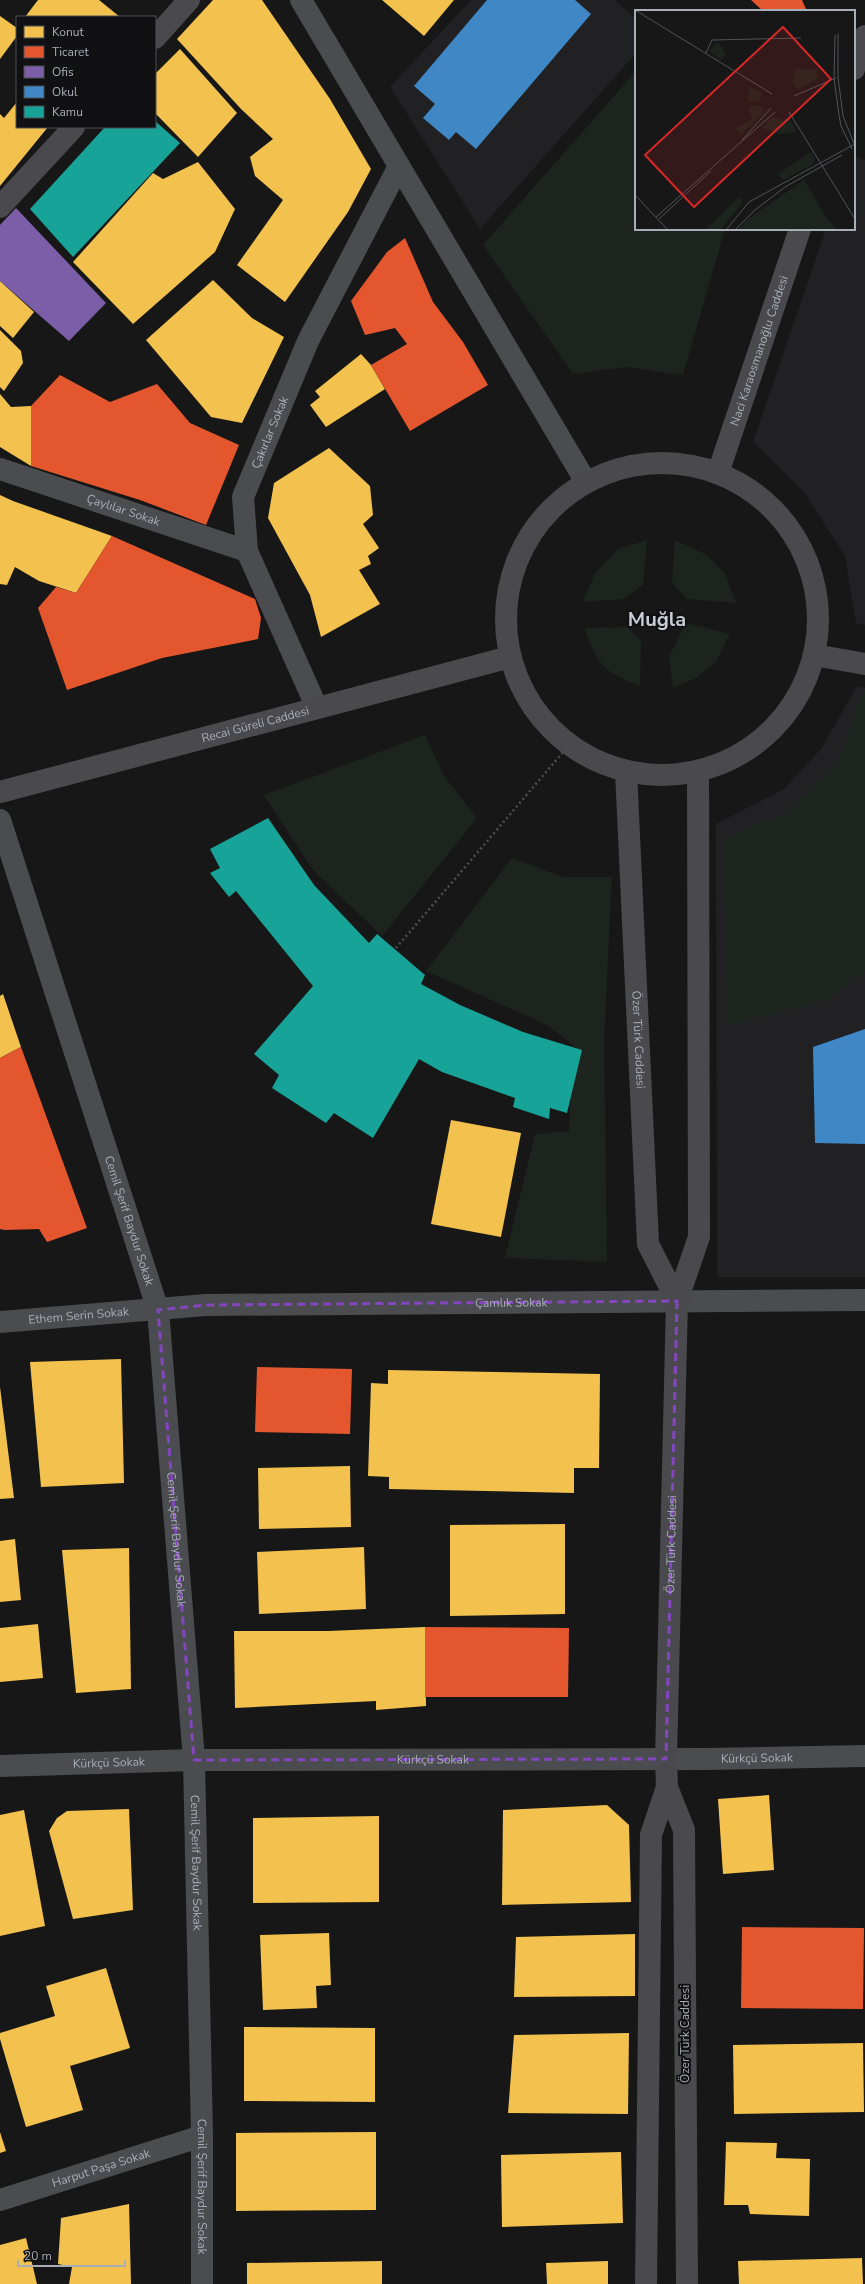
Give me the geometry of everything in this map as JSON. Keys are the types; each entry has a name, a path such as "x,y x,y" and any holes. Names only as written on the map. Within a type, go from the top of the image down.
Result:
{"street":[{"path":"156,37 190,0"},
{"path":"301,0 586,482"},
{"path":"855,66 865,36"},
{"path":"0,207 73,128"},
{"name":"Çakırlar Sokak","path":"317,708 247,551 243,497 308,341 399,166"},
{"name":"Naci Karaosmanoğlu Caddesi","path":"718,473 800,230"},
{"path":"651,463 685,464 718,473 751,490 779,514 800,545 814,581 818,610 814,655 802,688 784,717 759,741 730,760 698,772 662,776 626,771 586,756 552,730 526,697 510,657 506,616 512,576 528,538 554,506 586,482 618,469 651,463"},
{"name":"Çaylılar Sokak","path":"0,468 247,551"},
{"path":"814,655 865,664"},
{"name":"Recai Güreli Caddesi","path":"0,792 510,657"},
{"name":"Özer Türk Caddesi","path":"626,771 648,1244 677,1301"},
{"name":"Özer Türk Caddesi","path":"687,2284 684,1830 667,1787 666,1758 677,1301 699,1236 698,772"},
{"name":"Cemil Şerif Baydur Sokak","path":"0,820 158,1310 194,1760 202,2136 202,2284"},
{"name":"Çamlık Sokak","path":"158,1310 206,1305 865,1300"},
{"name":"Ethem Serin Sokak","path":"0,1322 158,1310"},
{"name":"Kürkçü Sokak","path":"0,1766 194,1760 865,1756"},
{"name":"Özer Türk Caddesi","path":"646,2284 651,1835 667,1787"},
{"name":"Harput Paşa Sokak","path":"0,2200 202,2136"}],"path":[{"path":"396,948 570,744"}],"highlighted area":[{"path":"677,1301 666,1759 194,1760 158,1310 206,1305"}],"shaded area":[{"path":"471,0 615,0 635,18 635,54 480,229 390,87"},
{"path":"635,72 635,230 725,230 683,375 626,367 573,374 483,245"},
{"path":"855,156 865,160 865,625 856,623 845,556 803,491 753,442 826,230 855,230"},
{"path":"647,540 643,585 623,599 583,602 595,573 618,549"},
{"path":"675,540 707,555 725,574 736,603 687,599 672,583"},
{"path":"686,623 730,634 716,662 696,678 673,688 669,657"},
{"path":"627,627 641,640 640,686 617,676 603,665 593,650 584,628"},
{"path":"857,686 865,688 865,1277 717,1277 716,824 784,789 821,749"},
{"path":"863,693 865,693 865,971 827,1000 727,1025 723,840 784,813 838,762"},
{"path":"425,735 444,776 477,818 382,936 312,869 264,795"},
{"path":"512,858 563,877 612,877 604,1039 607,1262 505,1258 535,1134 569,1131 573,1045 547,1025 426,971"}],"building: Konut":[{"path":"38,0 99,0 119,16 26,16"},
{"path":"213,0 262,0 330,99 371,169 348,212 285,302 237,265 283,200 255,176 250,157 273,139 241,109 177,39"},
{"path":"382,0 454,0 424,36"},
{"path":"0,16 16,27 16,37 0,59"},
{"path":"180,49 237,113 198,157 156,114 156,73"},
{"path":"16,103 16,128 47,128 0,186 0,114 4,118"},
{"path":"198,162 235,209 215,252 133,324 73,262 153,173 163,179"},
{"path":"213,280 252,318 284,337 242,423 211,417 146,340"},
{"path":"0,281 34,312 13,338 0,326"},
{"path":"0,330 21,351 23,363 4,391 0,387"},
{"path":"361,354 371,365 385,389 326,427 310,405 320,397 315,391"},
{"path":"0,394 11,407 31,406 31,466 0,447"},
{"path":"329,448 370,486 373,515 363,524 379,548 368,556 371,564 359,570 380,604 321,637 310,595 268,518 274,483"},
{"path":"0,495 112,536 76,593 39,581 15,567 7,585 0,584"},
{"path":"3,994 21,1047 0,1058 0,996"},
{"path":"451,1120 521,1133 501,1237 431,1224"},
{"path":"121,1359 124,1483 41,1487 30,1362"},
{"path":"388,1370 600,1374 599,1468 574,1468 574,1493 389,1489 389,1477 368,1476 371,1383 388,1384"},
{"path":"0,1387 14,1498 0,1499"},
{"path":"350,1466 351,1527 259,1529 258,1468"},
{"path":"565,1524 565,1614 450,1616 450,1525"},
{"path":"15,1539 21,1600 0,1602 0,1541"},
{"path":"364,1547 366,1609 259,1614 257,1552"},
{"path":"129,1548 131,1689 76,1693 62,1550"},
{"path":"38,1624 43,1678 0,1682 0,1628"},
{"path":"425,1627 426,1706 376,1710 376,1701 235,1708 234,1631 328,1631"},
{"path":"769,1795 774,1870 723,1874 718,1799"},
{"path":"607,1805 629,1825 631,1902 502,1905 503,1810"},
{"path":"129,1809 133,1910 73,1919 49,1831 57,1818 67,1811"},
{"path":"24,1810 45,1926 0,1936 0,1815"},
{"path":"379,1816 379,1902 253,1903 253,1818"},
{"path":"329,1933 331,1985 316,1986 317,2008 263,2010 260,1935"},
{"path":"635,1934 635,1996 514,1997 516,1937"},
{"path":"106,1968 130,2048 70,2066 83,2110 26,2127 0,2039 0,2033 55,2016 46,1986"},
{"path":"244,2027 375,2028 375,2102 244,2101"},
{"path":"629,2033 628,2114 508,2113 514,2035"},
{"path":"863,2043 864,2112 734,2114 733,2045"},
{"path":"0,2132 6,2151 0,2153"},
{"path":"376,2132 376,2210 236,2211 236,2133"},
{"path":"726,2142 777,2143 776,2158 810,2159 809,2216 750,2214 748,2205 724,2205"},
{"path":"621,2152 623,2223 502,2227 501,2155"},
{"path":"129,2204 131,2284 69,2284 72,2267 58,2264 61,2218"},
{"path":"26,2238 37,2284 0,2284 0,2245"},
{"path":"862,2258 863,2284 739,2284 738,2261"},
{"path":"382,2261 382,2284 247,2284 247,2263"},
{"path":"608,2261 608,2284 547,2284 546,2263"}],"building: Ticaret":[{"path":"751,0 802,0 806,9 806,10 762,10"},
{"path":"405,238 433,302 463,342 488,385 410,431 371,365 407,344 395,328 365,335 351,301 387,252"},
{"path":"60,375 110,402 157,384 190,423 239,445 206,525 140,500 31,466 31,406"},
{"path":"112,536 255,599 261,618 258,639 162,658 67,690 38,608 56,587 76,593"},
{"path":"21,1047 87,1228 47,1242 39,1229 0,1229 0,1058"},
{"path":"257,1367 352,1369 350,1434 255,1432"},
{"path":"425,1627 569,1628 568,1697 425,1697"},
{"path":"742,1927 864,1928 863,2009 741,2008"}],"building: Ofis":[{"path":"16,208 106,303 69,341 0,281 0,225"}],"building: Okul":[{"path":"487,0 575,0 591,14 476,149 456,132 449,140 423,118 435,104 414,86"},
{"path":"865,1029 865,1144 815,1143 813,1047"}],"building: Kamu":[{"path":"156,122 180,143 73,257 30,209 104,128 156,128"},
{"path":"268,818 314,885 369,943 377,934 425,975 421,984 460,1005 523,1032 582,1050 567,1113 550,1108 549,1119 513,1107 515,1098 442,1072 419,1059 373,1138 334,1113 326,1123 272,1088 279,1075 254,1054 313,986 236,891 229,897 210,873 220,868 210,849"}],"district":[{"name":"Muğla","path":"657,619"}]}
